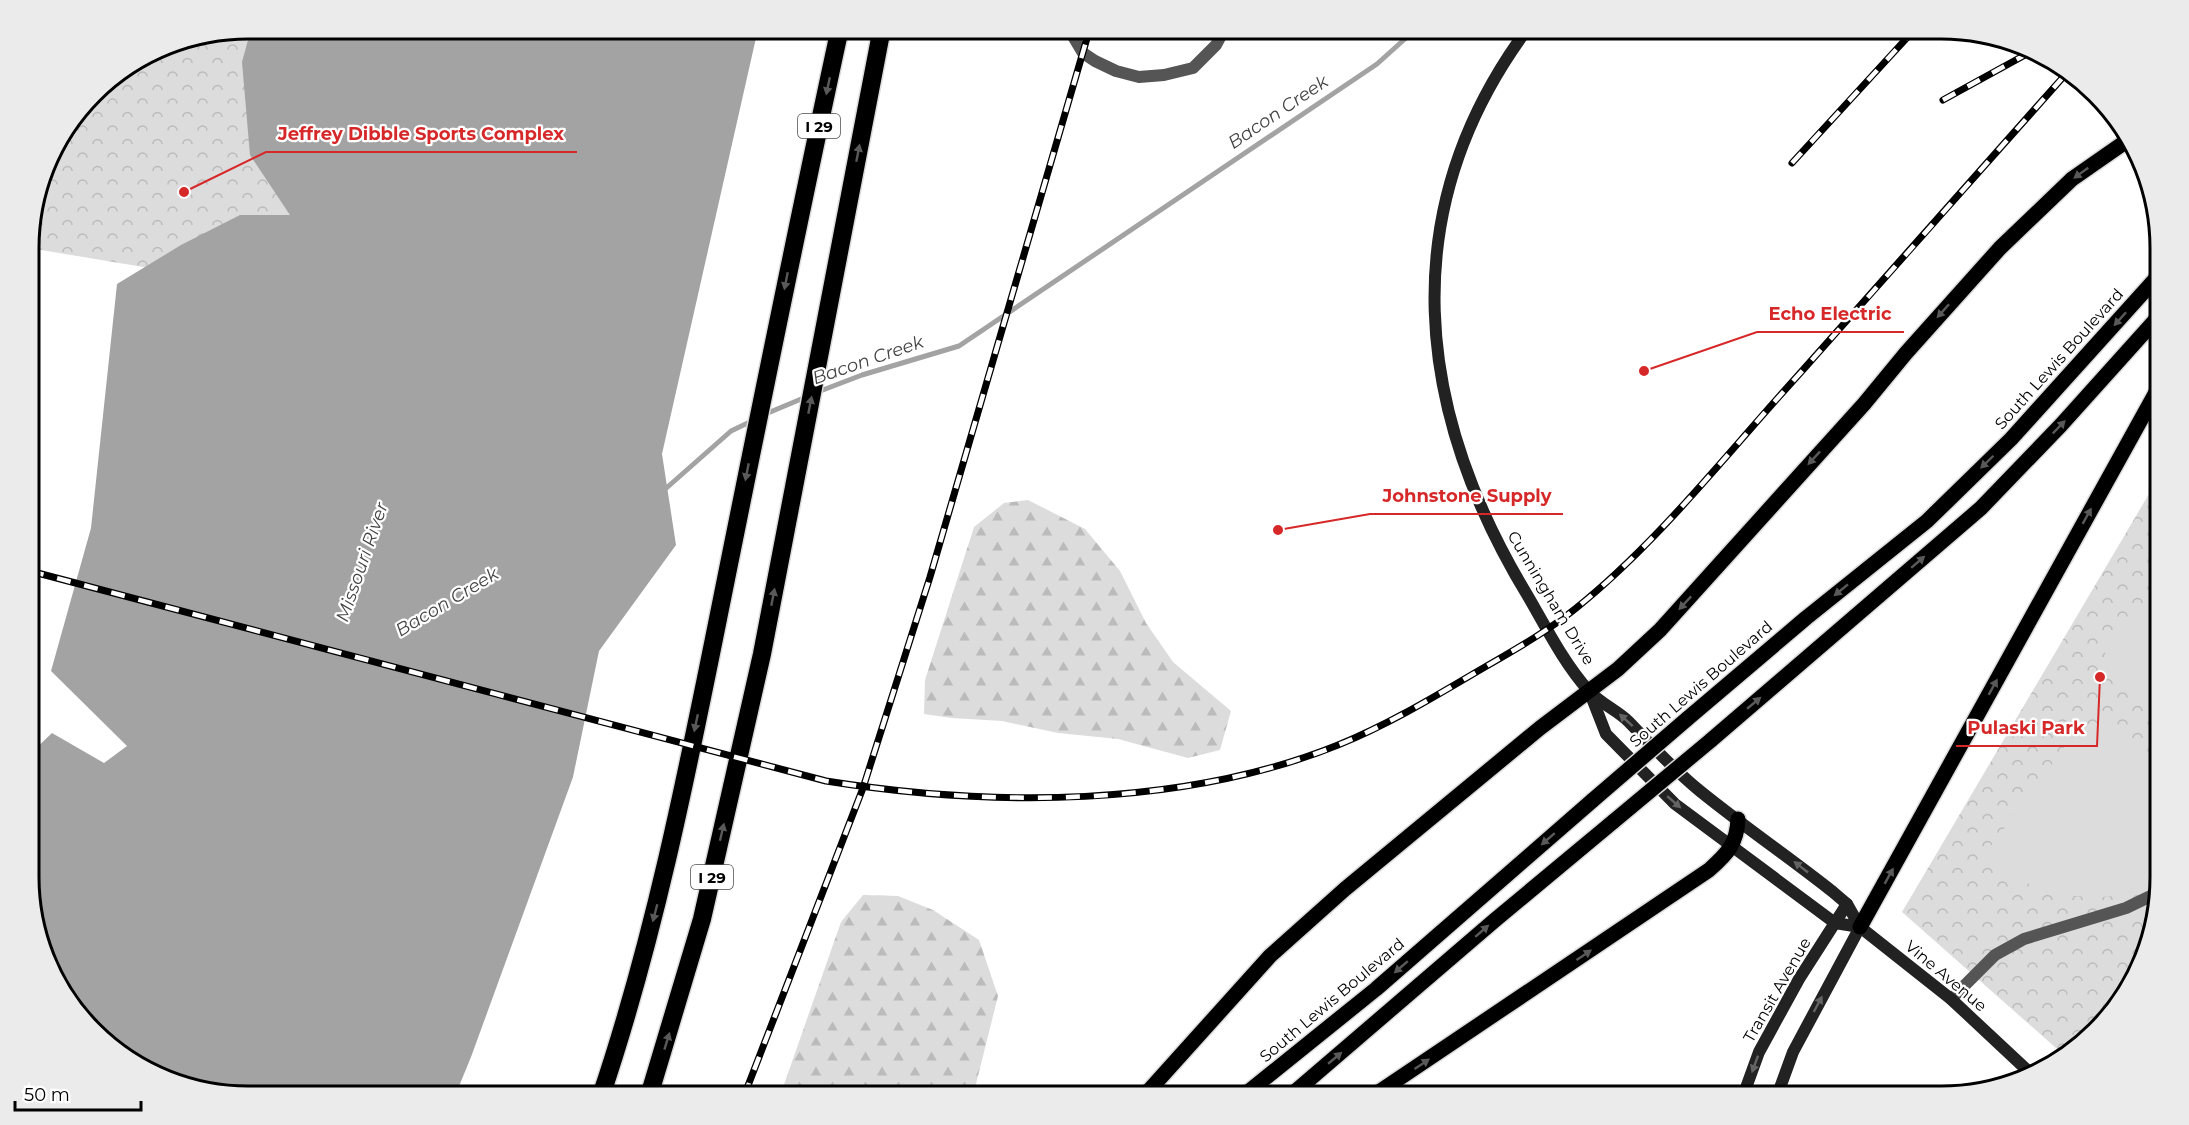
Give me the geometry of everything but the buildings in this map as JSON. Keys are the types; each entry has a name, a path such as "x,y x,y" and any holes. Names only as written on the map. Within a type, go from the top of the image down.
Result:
{"highway":[{"name":"I 29","path":"604,1086 626,1024 660,895 838,39"},
{"name":"I 29","path":"652,1086 702,919 762,654 880,39"}],"main road":[{"name":"Cunningham Drive","path":"1520,39 1504,61 1479,107 1443,204 1436,249 1434,324 1438,359 1447,406 1468,474 1509,566 1568,663 1589,691 1627,720 1658,754 1700,791 1847,904"},
{"path":"1153,1086 1269,956 1410,834 1457,798 1540,728 1617,669 1660,630 2000,248 2072,179 2122,144"},
{"name":"South Lewis Boulevard","path":"1255,1086 1376,989 1806,618 1927,521 2019,430 2150,285"},
{"path":"1302,1086 1495,920 1710,741 1980,508 2061,425 2150,326"},
{"path":"1781,1086 1793,1052 1860,927 2150,403"},
{"path":"1589,691 1606,734 1675,804 1835,923 1860,927"},
{"path":"1388,1086 1709,870 1732,846 1738,834 1738,819"},
{"name":"Vine Avenue","path":"1847,904 1860,927 1951,999 2025,1068"},
{"name":"Transit Avenue","path":"1747,1086 1759,1053 1799,979 1847,904"}],"street":[{"path":"1075,39 1083,53 1095,61 1116,71 1139,76 1164,75 1193,68 1219,39"},
{"path":"1951,999 1995,955 2024,939 2126,908 2149,897"}],"green space":[{"path":"235,39 370,39 300,293 39,250 43,208 50,181 74,132 100,100 132,74 156,61 181,50 208,43"},
{"path":"2150,492 2150,877 2146,917 2139,944 2115,993 2098,1015 2058,1050 1902,912"},
{"path":"1028,500 1085,529 1120,571 1146,623 1173,662 1231,711 1220,750 1188,758 1118,739 1058,733 1002,721 924,714 925,680 974,527 1004,503"},
{"path":"2150,596 2150,704 2108,672 2105,653"},
{"path":"2098,723 2150,761 2149,886 2131,893 2099,897 2066,895 2036,887 2016,877 1985,854 2081,725"},
{"path":"863,895 898,896 933,910 979,940 998,996 976,1086 784,1086 841,922"}],"water":[{"name":"Missouri River","path":"248,39 756,39 662,454 676,545 599,651 573,777 459,1086 248,1086 221,1084 181,1075 132,1051 100,1025 82,1004 67,981 46,931 39,877 39,745 52,733 104,763 127,746 51,671 91,528 117,284 181,245 240,215 290,215 250,155 242,62"}],"waterway":[{"name":"Bacon Creek","path":"815,393 862,375 959,346 1377,64 1405,39"},
{"name":"Bacon Creek","path":"763,415 806,397"},
{"name":"Bacon Creek","path":"663,491 731,431 754,420"}],"railway":[{"path":"748,1086 863,788 930,577 1087,39"},
{"path":"1792,163 1906,39"},
{"path":"1943,100 2022,56"},
{"path":"39,573 826,781 889,790 953,795 1019,798 1085,796 1151,791 1215,781 1278,766 1355,738 1423,703 1538,635 1603,586 1680,509 2062,78"}],"place":[{"name":"Jeffrey Dibble Sports Complex","path":"184,192"},
{"name":"Echo Electric","path":"1644,371"},
{"name":"Johnstone Supply","path":"1278,530"},
{"name":"Pulaski Park","path":"2100,677"}]}
